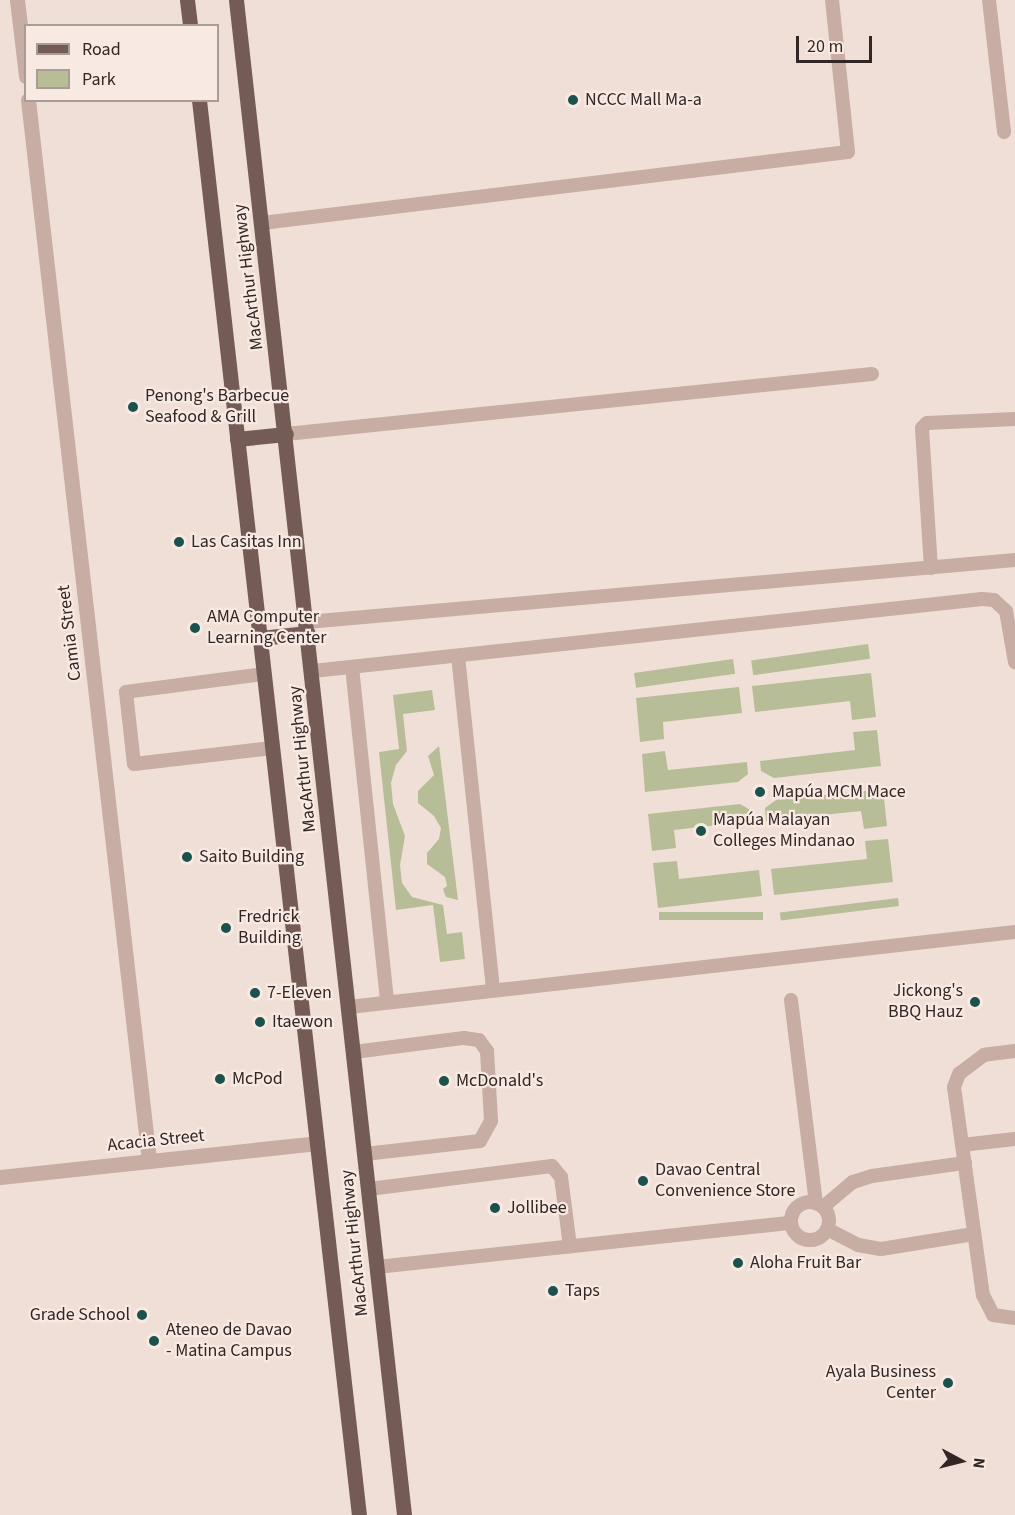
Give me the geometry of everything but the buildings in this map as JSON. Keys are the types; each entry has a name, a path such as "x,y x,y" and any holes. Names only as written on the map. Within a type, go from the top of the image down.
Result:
{"main road":[{"path":"187,0 190,24"},
{"name":"MacArthur Highway","path":"236,0 308,627 404,1515"},
{"name":"MacArthur Highway","path":"199,102 359,1515"},
{"path":"237,439 286,434"},
{"path":"260,639 308,627"}],"street":[{"path":"17,0 24,59"},
{"name":"Camia Street","path":"28,102 149,1161"},
{"name":"Acacia Street","path":"0,1177 317,1143"}],"lane":[{"path":"262,223 848,152 832,0"},
{"path":"990,0 1004,132"},
{"path":"286,434 872,374"},
{"path":"931,568 922,428 927,423 1015,419"},
{"path":"308,627 1015,560"},
{"path":"312,671 982,599 994,600 1005,611 1015,662"},
{"path":"458,656 493,989"},
{"path":"351,667 387,1000"},
{"path":"264,674 126,692 129,723 134,764 272,747"},
{"path":"349,1007 387,1000 1015,932"},
{"path":"791,1000 819,1205"},
{"path":"354,1052 464,1038 479,1040 487,1051 491,1121 480,1141 365,1154"},
{"path":"1015,1052 984,1055 959,1074 954,1087 974,1234 987,1307 993,1315 1015,1318"},
{"path":"962,1144 1015,1138"},
{"path":"819,1205 853,1182 872,1176 965,1163"},
{"path":"369,1189 552,1166 561,1177 570,1246"},
{"path":"808,1202 819,1205 828,1214 827,1229 817,1239 804,1239 791,1223 795,1209 808,1202"},
{"path":"377,1267 791,1223"},
{"path":"827,1229 858,1245 881,1249 974,1234"}],"green space":[{"path":"868,644 870,659 753,675 751,660"},
{"path":"733,659 735,674 636,688 634,673"},
{"path":"871,673 876,717 852,720 850,701 755,712 752,686"},
{"path":"739,687 742,713 663,722 664,739 640,742 636,698"},
{"path":"432,690 435,710 403,714 407,751 396,765 391,783 393,804 405,836 400,865 402,883 412,897 443,905 447,934 462,932 465,959 440,962 433,905 396,910 379,752 399,749 393,695"},
{"path":"877,730 881,766 774,778 761,771 760,761 855,750 853,732"},
{"path":"439,746 458,900 446,897 443,889 447,886 445,877 427,864 427,853 439,839 441,828 434,816 418,803 418,791 434,775 428,756"},
{"path":"665,751 668,770 747,762 748,774 738,782 645,792 642,754"},
{"path":"883,789 887,826 864,829 861,811 766,821 765,808 776,800"},
{"path":"740,804 752,811 754,821 674,830 676,848 652,851 648,814"},
{"path":"888,839 893,882 774,895 771,869 867,859 865,841"},
{"path":"677,861 679,879 759,870 762,896 658,908 653,863"},
{"path":"898,898 899,906 781,920 780,913"},
{"path":"659,912 763,912 763,920 659,920"}],"place":[{"name":"NCCC Mall Ma-a","path":"573,100"},
{"name":"Penong's Barbecue Seafood & Grill","path":"133,407"},
{"name":"Las Casitas Inn","path":"179,542"},
{"name":"AMA Computer Learning Center","path":"195,628"},
{"name":"Mapúa MCM Mace","path":"760,792"},
{"name":"Mapúa Malayan Colleges Mindanao","path":"701,831"},
{"name":"Saito Building","path":"187,857"},
{"name":"Fredrick Building","path":"226,928"},
{"name":"7-Eleven","path":"255,993"},
{"name":"Jickong's BBQ Hauz","path":"975,1002"},
{"name":"Itaewon","path":"260,1022"},
{"name":"McPod","path":"220,1079"},
{"name":"McDonald's","path":"444,1081"},
{"name":"Davao Central Convenience Store","path":"643,1181"},
{"name":"Jollibee","path":"495,1208"},
{"name":"Aloha Fruit Bar","path":"738,1263"},
{"name":"Taps","path":"553,1291"},
{"name":"Grade School","path":"142,1315"},
{"name":"Ateneo de Davao - Matina Campus","path":"154,1341"},
{"name":"Ayala Business Center","path":"948,1383"}]}
